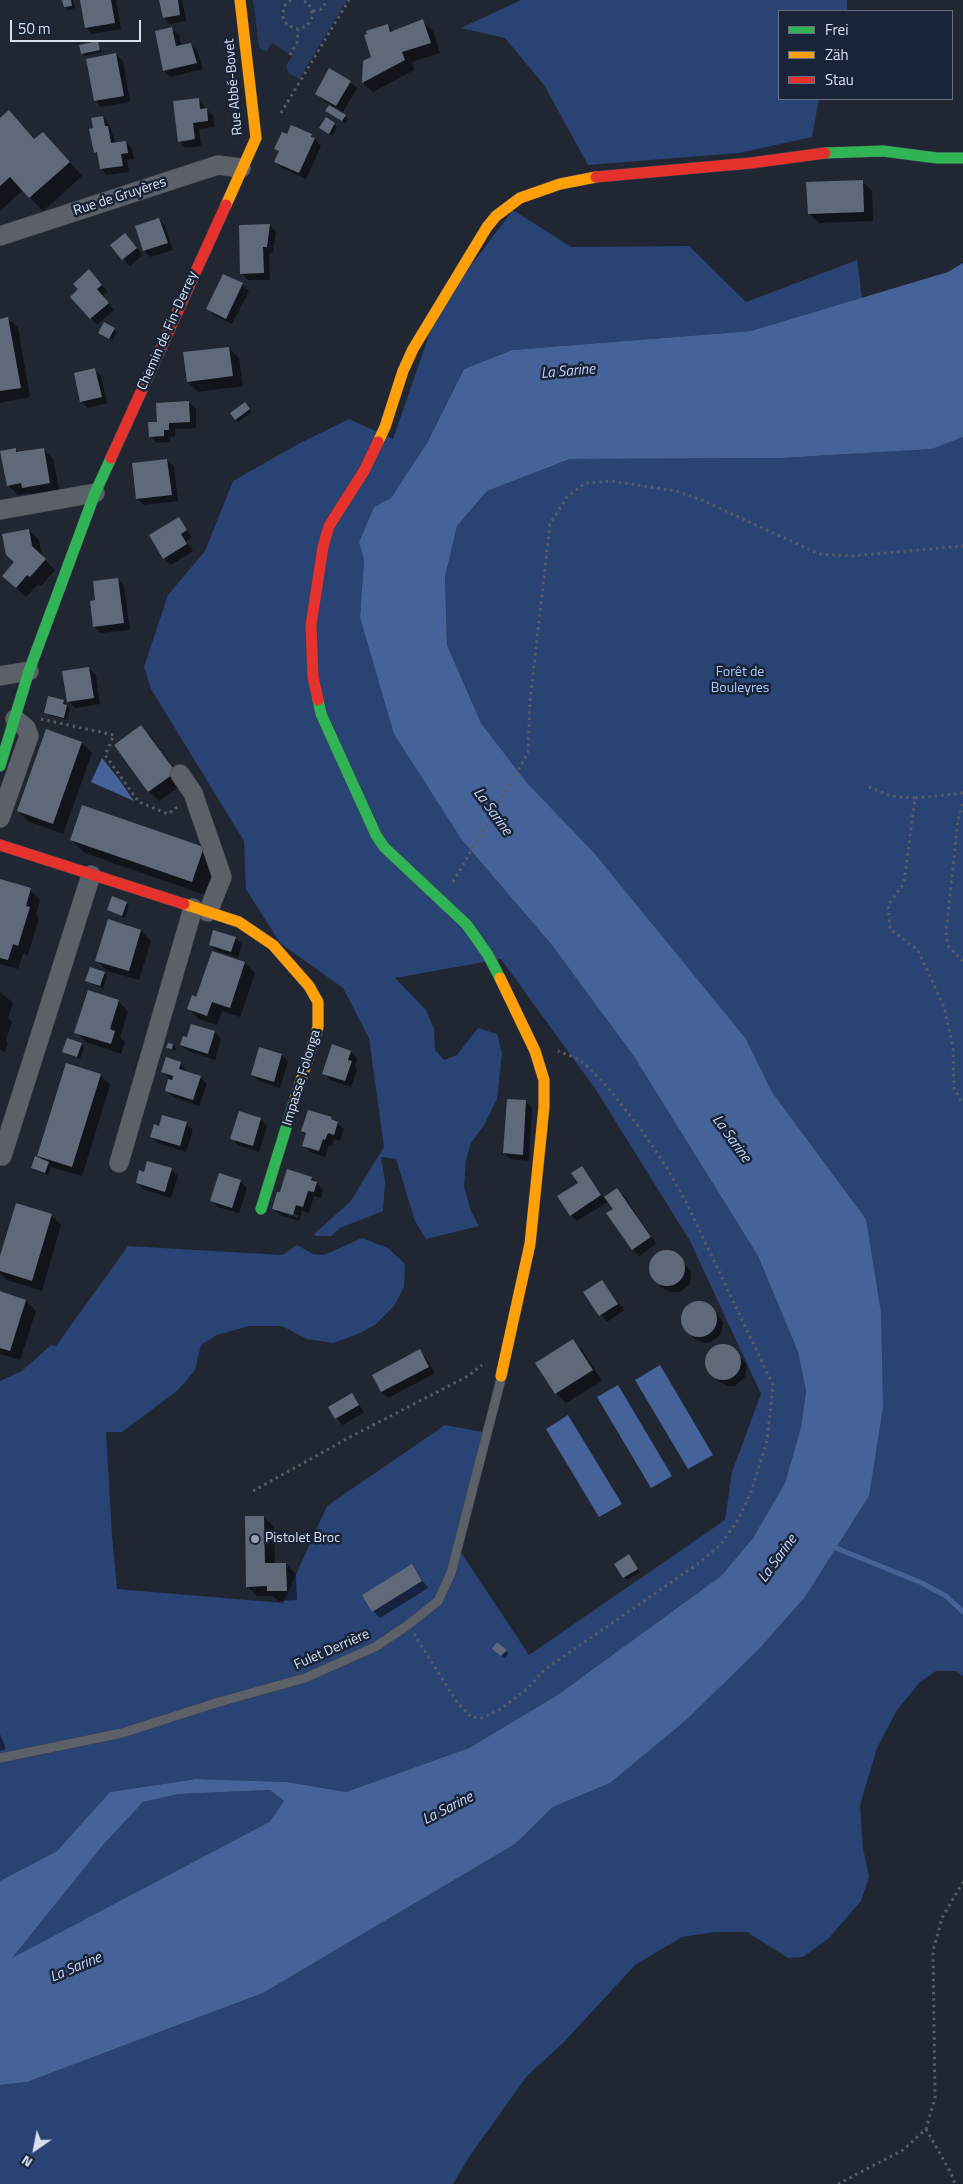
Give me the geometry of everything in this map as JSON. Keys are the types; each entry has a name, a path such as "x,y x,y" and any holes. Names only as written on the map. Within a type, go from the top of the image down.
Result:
{"street":[{"name":"Rue Abbé-Bovet","path":"240,0 256,138 241,168"},
{"path":"501,1376 530,1244 538,1177 544,1090 541,1068 507,990 478,940 454,911 394,858 376,835 330,736 316,698 311,624 329,526 364,470 385,427 408,360 487,228 508,206 536,191 560,184 599,177 751,163 787,157 840,152 883,151 937,158 963,158"},
{"name":"Rue de Gruyères","path":"0,236 218,165 241,168"},
{"name":"Chemin de Fin-Derrey","path":"0,766 24,718 29,671 95,493 241,168"},
{"path":"0,510 95,493"},
{"path":"0,676 29,671"},
{"path":"0,818 29,736 24,718"},
{"path":"119,1163 201,910 222,877 194,794 180,774"},
{"name":"Impasse Folonga","path":"0,845 239,922 273,945 309,986 318,1002 318,1026 261,1209"},
{"path":"2,1156 91,875"}],"lane":[{"name":"Fulet Derrière","path":"0,1758 122,1733 219,1702 298,1681 375,1647 408,1625 438,1601 449,1579 501,1376"}],"path":[{"path":"313,12 321,9 328,0"},
{"path":"281,113 349,0"},
{"path":"288,1 282,17 287,25 298,30 307,26 313,16 313,12 305,1"},
{"path":"290,55 297,43 298,30"},
{"path":"464,863 528,753 530,701 550,524 567,497 585,483 611,481 676,491 704,501 819,554 852,556 963,546"},
{"path":"24,718 114,735 105,755 140,802 168,814 194,794"},
{"path":"869,787 890,796 915,798 963,793"},
{"path":"915,798 904,883 888,905 888,918 890,929 918,950 944,1007 953,1047 954,1088 963,1104"},
{"path":"963,804 958,820 946,933 948,946 963,961"},
{"path":"408,1625 457,1702 472,1717 482,1718 499,1710 527,1689 544,1670 699,1563 721,1544 738,1520 751,1492 768,1441 773,1385 735,1302 666,1166 643,1132 610,1090 586,1065 576,1058 556,1050 535,1051"},
{"path":"253,1491 352,1436 468,1376 509,1342"},
{"path":"838,2184 903,2150 926,2130 935,2098 933,1951 942,1918 963,1882"},
{"path":"926,2130 952,2173 955,2184"}],"shaded area":[{"path":"253,0 347,0 299,79 289,74 287,69 287,64 292,56 272,43 266,52 259,48"}],"green space":[{"path":"521,0 847,0 847,10 778,10 778,100 819,100 812,137 739,153 588,165 544,85 505,38 461,28"},
{"path":"513,210 571,247 689,246 746,302 857,260 862,298 751,331 512,350 464,369 427,443 391,498 374,507 359,542 364,560 360,617 462,840 551,944 633,1055 758,1256 798,1352 806,1391 801,1427 785,1483 753,1538 721,1576 556,1696 469,1748 346,1792 287,1782 196,1779 110,1792 57,1851 0,1881 0,1381 22,1371 51,1345 56,1346 128,1246 282,1255 297,1245 313,1254 324,1255 362,1238 388,1248 405,1264 404,1287 394,1306 375,1325 358,1334 333,1343 307,1339 282,1326 249,1326 217,1335 201,1345 195,1370 178,1390 122,1432 106,1432 117,1589 283,1603 327,1506 445,1425 488,1433 460,1551 529,1655 725,1520 732,1472 761,1394 690,1241 596,1090 501,959 395,978 426,1010 434,1029 435,1050 444,1060 457,1055 478,1028 497,1034 502,1053 497,1099 484,1125 471,1143 466,1160 464,1187 471,1211 479,1226 426,1239 415,1221 396,1159 381,1157 385,1181 383,1211 340,1228 331,1236 316,1236 314,1234 350,1202 384,1147 369,1038 343,988 280,943 246,889 244,841 151,689 144,667 168,595 205,551 233,481 298,444 349,419 393,439 438,309"},
{"name":"Forêt de Bouleyres","path":"963,437 963,1676 956,1671 936,1671 920,1682 897,1710 877,1748 860,1805 863,1848 869,1877 861,1901 828,1939 803,1957 788,1958 747,1932 715,1932 682,1937 635,1965 564,2042 527,2076 471,2154 453,2184 0,2184 0,2085 27,2082 263,1993 515,1844 553,1807 610,1783 760,1648 805,1597 869,1496 866,1219 772,1092 746,1039 527,783 481,723 447,645 445,577 457,526 487,491 570,459 782,458 932,449"},
{"path":"270,1790 284,1801 269,1822 11,1959 103,1845 143,1802 179,1794"}],"water":[{"name":"La Sarine","path":"963,263 963,437 932,449 782,458 570,459 487,491 457,526 445,577 447,645 481,723 527,783 594,853 746,1039 772,1092 866,1219 881,1313 883,1407 869,1496 805,1597 760,1648 686,1720 610,1783 553,1807 515,1844 263,1993 27,2082 0,2085 0,1881 57,1851 110,1792 196,1779 287,1782 346,1792 469,1748 556,1696 721,1576 753,1538 785,1483 801,1427 806,1391 798,1352 758,1256 633,1055 551,944 462,840 394,734 360,617 364,560 359,542 374,507 391,498 427,443 464,369 512,350 751,331 948,272","holes":["270,1790 284,1801 269,1822 12,1958 103,1845 143,1802 179,1794"]},
{"path":"102,758 118,778 134,801 91,782"},
{"path":"660,1365 713,1455 688,1469 635,1380"},
{"path":"618,1385 672,1476 651,1488 597,1397"},
{"path":"568,1415 622,1504 599,1517 546,1429"}],"building":[{"path":"62,0 71,0 72,6 64,7"},
{"path":"80,0 111,0 115,23 85,28"},
{"path":"159,0 178,0 180,15 163,18"},
{"path":"423,19 431,43 402,52 405,60 362,83 363,61 371,57 364,35 367,34 366,31 388,24 390,32"},
{"path":"172,27 176,46 191,43 197,63 163,71 155,31"},
{"path":"98,41 100,50 81,54 79,45"},
{"path":"116,53 124,96 94,101 86,59"},
{"path":"329,68 351,81 336,106 315,94"},
{"path":"199,98 200,109 207,108 208,121 193,123 195,139 178,142 173,101"},
{"path":"329,105 346,115 342,121 325,111"},
{"path":"9,110 34,139 43,132 70,162 29,198 10,177 0,186 0,118"},
{"path":"103,116 105,126 108,126 111,143 126,141 128,153 121,154 123,166 100,169 97,152 94,153 89,129 93,128 91,118"},
{"path":"326,117 335,123 329,134 319,128"},
{"path":"291,125 312,134 311,137 315,138 299,173 274,162 279,151 274,149 282,132 287,134"},
{"path":"863,180 864,212 808,214 806,182"},
{"path":"159,218 168,243 143,251 135,226"},
{"path":"270,224 267,247 263,247 264,273 240,274 239,225"},
{"path":"125,233 137,248 122,260 110,245"},
{"path":"89,269 102,285 97,289 109,303 90,319 70,297 78,289 73,284"},
{"path":"223,274 243,283 226,319 206,309"},
{"path":"8,317 21,388 0,391 0,319"},
{"path":"104,322 115,328 109,339 98,333"},
{"path":"229,347 233,376 187,382 183,352"},
{"path":"95,368 102,397 80,402 74,373"},
{"path":"189,401 190,422 169,423 169,430 164,430 164,436 149,437 148,422 157,422 156,403"},
{"path":"245,402 250,409 235,420 230,413"},
{"path":"16,448 16,452 44,448 50,483 22,488 21,483 7,486 0,451"},
{"path":"167,459 172,495 136,499 132,463"},
{"path":"179,517 187,530 181,534 187,544 163,559 149,535"},
{"path":"29,529 32,546 46,559 30,577 27,575 16,588 2,576 14,562 6,555 2,534"},
{"path":"118,578 124,623 93,627 90,601 95,600 93,581"},
{"path":"89,667 94,698 67,702 62,671"},
{"path":"48,696 64,700 63,704 67,705 64,718 44,713"},
{"path":"141,725 176,772 148,792 114,745"},
{"path":"46,729 82,742 53,824 17,811"},
{"path":"82,805 204,847 192,882 70,840"},
{"path":"0,879 31,888 26,906 30,907 18,946 13,944 8,960 0,958"},
{"path":"112,896 127,902 122,916 107,910"},
{"path":"108,919 141,930 129,971 95,961"},
{"path":"213,930 236,937 231,952 209,945"},
{"path":"212,951 245,962 230,1008 212,1002 207,1016 187,1009 192,995 196,997"},
{"path":"90,967 105,972 100,986 85,981"},
{"path":"88,990 119,1000 110,1029 115,1031 111,1044 74,1033"},
{"path":"191,1024 215,1031 208,1054 180,1045 183,1036 187,1037"},
{"path":"67,1038 82,1043 77,1057 62,1052"},
{"path":"168,1043 173,1044 172,1049 166,1048"},
{"path":"332,1044 351,1051 348,1060 352,1061 345,1081 322,1074"},
{"path":"259,1047 282,1054 274,1082 251,1075"},
{"path":"166,1057 181,1062 179,1069 201,1076 193,1100 165,1091 168,1079 172,1080 173,1076 161,1072"},
{"path":"66,1063 101,1074 72,1167 37,1156"},
{"path":"507,1099 526,1100 523,1155 503,1153"},
{"path":"308,1110 332,1117 331,1119 338,1122 334,1135 328,1133 325,1140 323,1139 319,1151 302,1146 306,1133 301,1131"},
{"path":"239,1111 261,1118 253,1146 230,1139"},
{"path":"162,1115 187,1122 180,1146 150,1137 154,1124 159,1126"},
{"path":"35,1156 49,1162 45,1173 31,1168"},
{"path":"147,1161 172,1168 165,1192 136,1183 139,1170 144,1172"},
{"path":"582,1166 601,1195 570,1216 557,1196 578,1183 571,1173"},
{"path":"287,1169 312,1177 311,1180 317,1182 314,1192 308,1191 303,1207 296,1205 293,1215 272,1209 277,1192 280,1192"},
{"path":"219,1173 241,1180 232,1208 210,1201"},
{"path":"617,1188 651,1237 632,1250 606,1213 613,1209 604,1197"},
{"path":"16,1203 52,1214 32,1281 0,1271 0,1256"},
{"path":"667,1250 674,1251 680,1255 684,1261 684,1275 680,1281 674,1285 667,1286 660,1285 654,1281 650,1275 649,1268 650,1261 654,1255 660,1251"},
{"path":"602,1280 618,1304 599,1316 583,1292"},
{"path":"0,1291 26,1300 10,1351 0,1348"},
{"path":"699,1301 706,1302 712,1306 716,1312 716,1326 712,1332 706,1336 699,1337 692,1336 686,1332 682,1326 681,1319 682,1312 686,1306 692,1302"},
{"path":"573,1339 593,1370 555,1394 535,1363"},
{"path":"723,1344 730,1345 736,1349 740,1355 740,1369 736,1375 730,1379 723,1380 716,1379 710,1375 706,1369 705,1362 706,1355 710,1349 716,1345"},
{"path":"420,1349 429,1367 381,1392 372,1375"},
{"path":"352,1393 359,1405 335,1419 328,1407"},
{"name":"Pistolet Broc","path":"245,1516 264,1516 265,1563 286,1563 287,1591 267,1591 267,1586 246,1587"},
{"path":"629,1554 638,1569 623,1578 614,1564"},
{"path":"412,1564 422,1581 372,1612 362,1595"},
{"path":"497,1642 507,1650 501,1656 492,1649"}],"waterway":[{"path":"831,1546 922,1583 946,1596 963,1612"}],"traffic: fast":[{"path":"825,153 883,151 937,158 963,158"},
{"path":"0,766 29,671 95,493 111,458"},
{"path":"318,700 321,714 376,835 384,847 467,925 488,955 500,978"},
{"path":"261,1209 295,1099"}],"traffic: slow":[{"path":"226,205 256,138 240,0"},
{"path":"378,442 385,427 403,371 413,349 487,227 496,216 520,198 560,184 596,177"},
{"path":"184,904 239,922 273,945 309,986 318,1002 318,1027 295,1099"},
{"path":"500,978 535,1051 544,1080 544,1107 530,1244 501,1376"}],"traffic: jam":[{"path":"596,177 751,163 825,153"},
{"path":"111,458 226,205"},
{"path":"318,700 313,677 311,625 323,547 329,526 364,471 378,442"},
{"path":"0,845 184,904"}],"place":[{"name":"Pistolet Broc","path":"255,1539"}]}
